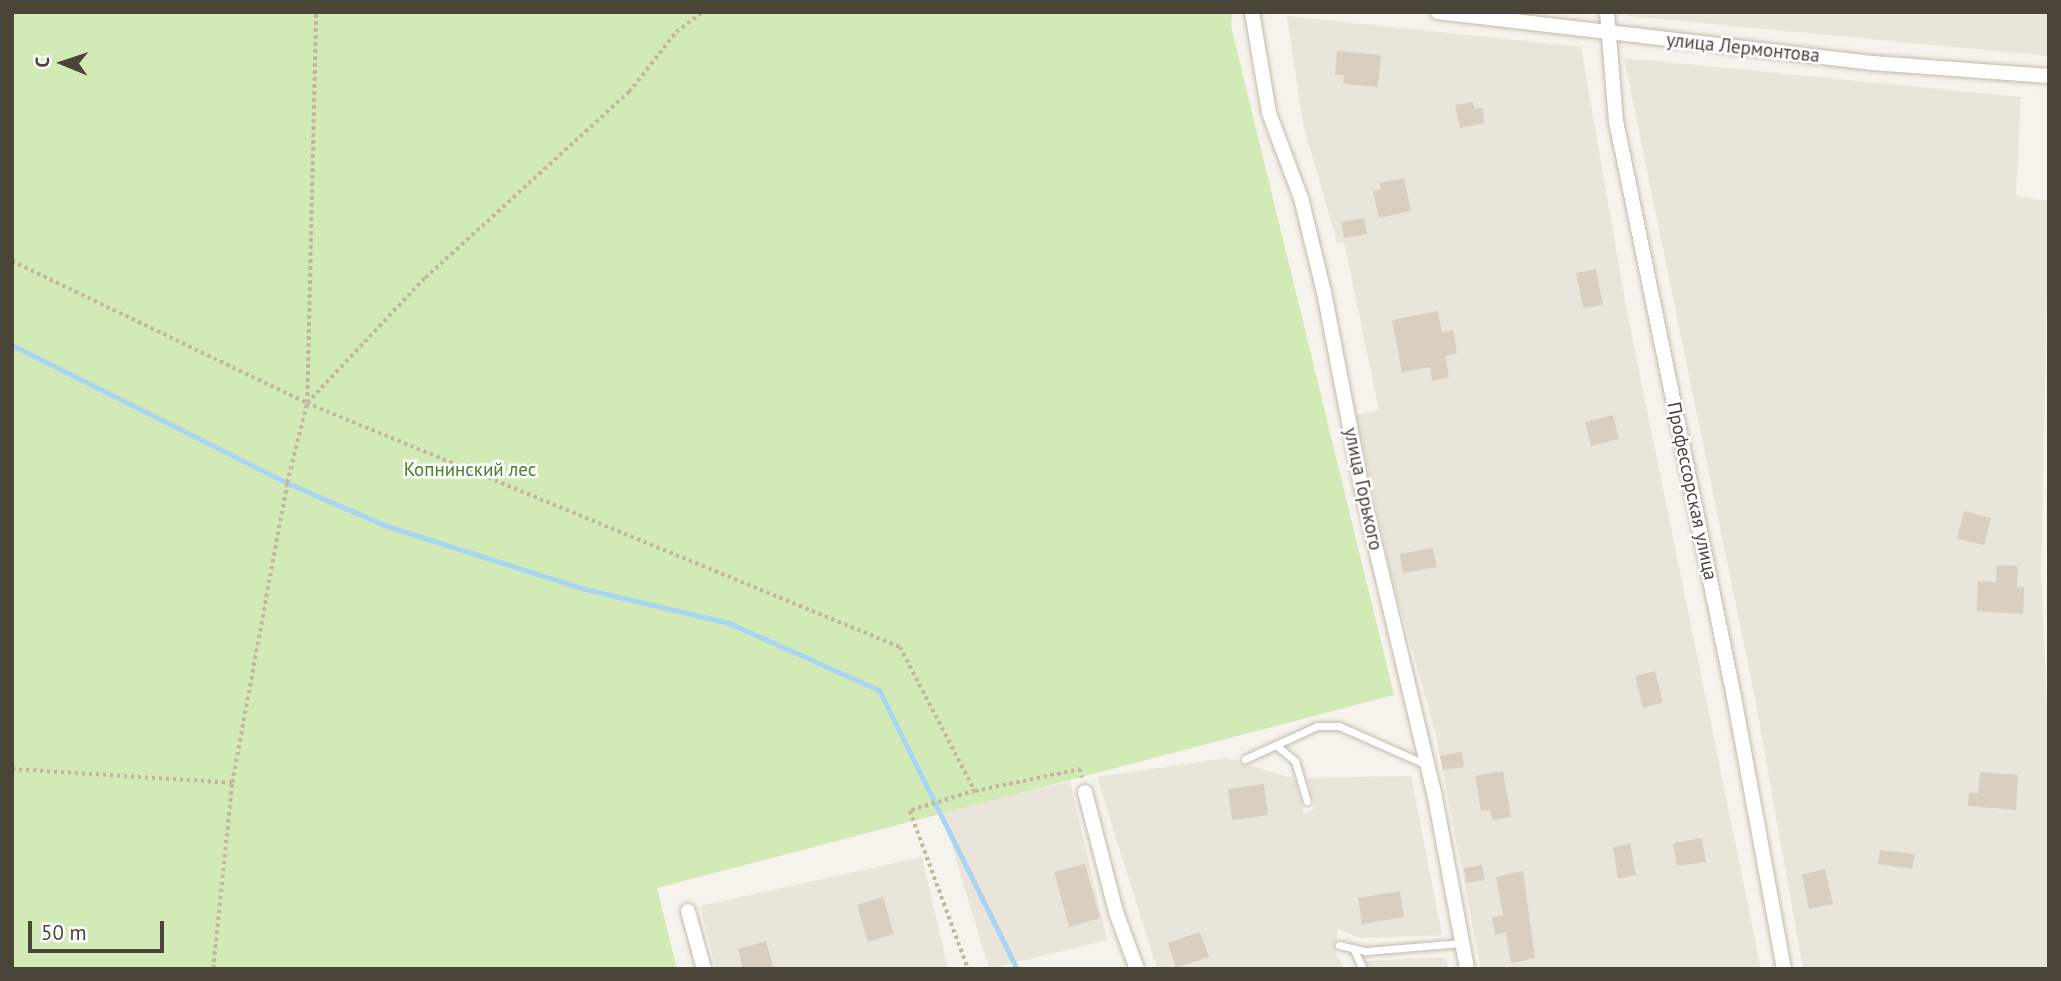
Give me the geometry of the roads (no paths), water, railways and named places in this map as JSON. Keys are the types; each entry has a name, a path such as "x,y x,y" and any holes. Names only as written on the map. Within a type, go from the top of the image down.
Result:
{"street":[{"name":"улица Горького","path":"1252,12 1269,113 1304,211 1364,499 1428,765 1467,969"},
{"name":"улица Лермонтова","path":"1438,12 1873,63 2049,76"},
{"name":"Профессорская улица","path":"1607,12 1606,32 1616,121 1734,696 1784,969"},
{"path":"1085,792 1116,912 1137,969"},
{"path":"688,911 704,969"}],"lane":[{"path":"1245,760 1317,726 1339,726 1403,758 1428,765"},
{"path":"1276,745 1294,761 1307,802"},
{"path":"1339,945 1353,948 1462,943"},
{"path":"1353,948 1363,969"}],"waterway":[{"path":"12,345 287,483 387,526 581,588 729,623 879,690 1017,969"}],"park label":[{"name":"Копнинский лес","path":"470,470"}]}
